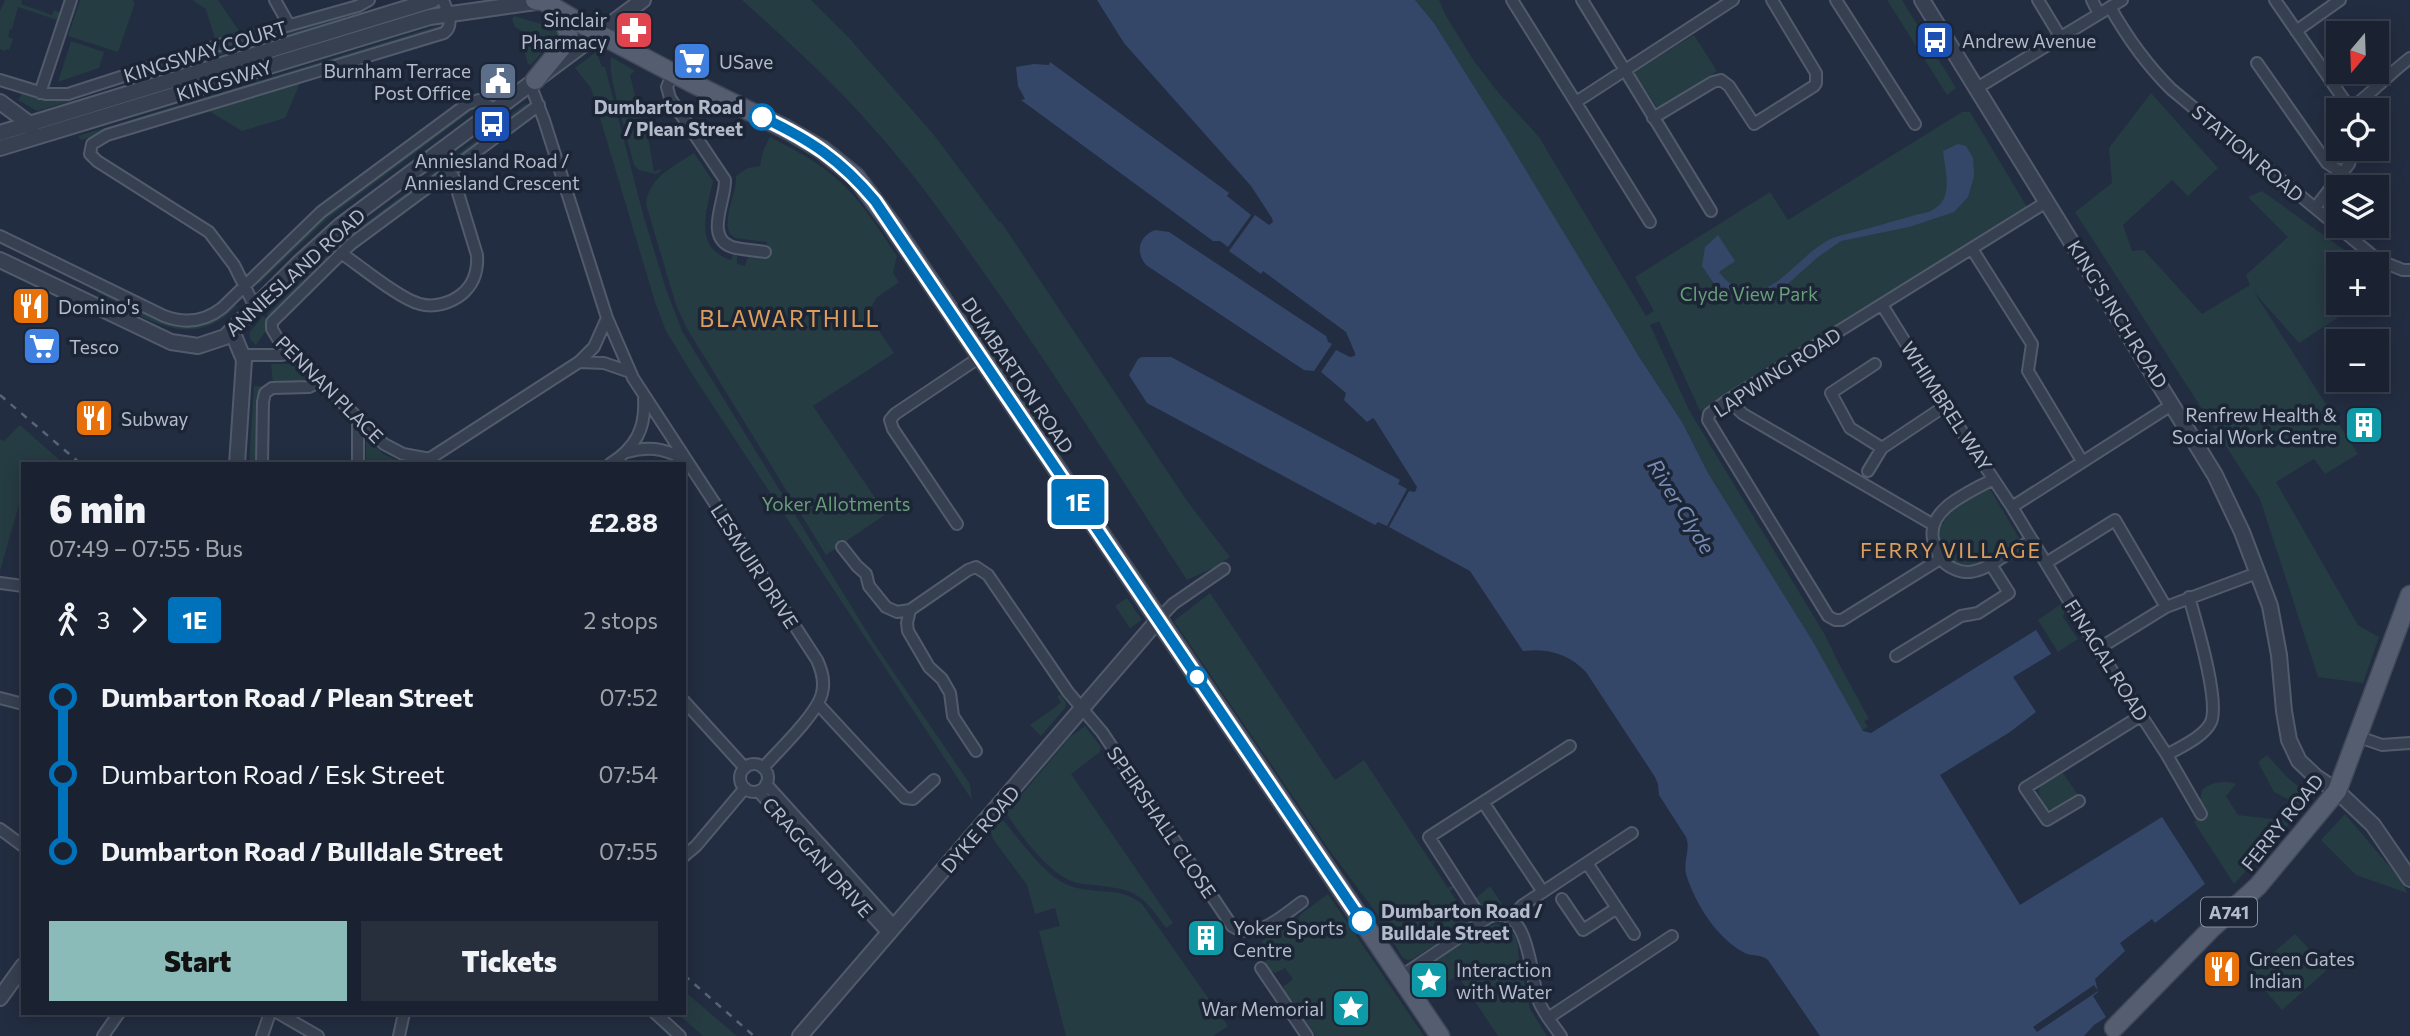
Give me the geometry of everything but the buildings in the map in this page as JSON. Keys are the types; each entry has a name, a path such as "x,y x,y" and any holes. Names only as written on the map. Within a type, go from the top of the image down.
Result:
{"main road":[{"name":"DUMBARTON ROAD","path":"540,0 673,73 806,139 856,177 892,225 1440,1036"},
{"path":"533,82 566,43 568,33 560,12"},
{"name":"FERRY ROAD","path":"2115,1032 2212,928 2258,886 2337,791 2410,595"}],"street":[{"path":"40,93 71,0"},
{"path":"275,0 289,25"},
{"name":"KINGSWAY COURT","path":"0,80 40,93 56,95 75,92 358,6 369,0"},
{"name":"KINGSWAY","path":"0,148 32,131 432,0"},
{"name":"KINGSWAY","path":"0,133 32,131 415,22 446,7 540,0"},
{"name":"ANNIESLAND ROAD","path":"0,260 171,342 190,346 217,341 232,331 341,225 643,0"},
{"path":"1512,0 1650,222"},
{"path":"1581,0 1711,211"},
{"path":"1576,102 1733,0"},
{"path":"1653,118 1713,82 1721,80 1729,86 1755,124 1814,86 1816,73 1772,0"},
{"path":"1836,0 1915,124"},
{"name":"KING'S INCH ROAD","path":"1922,0 2216,475 2270,606 2289,740 2300,761 2316,777 2337,791 2372,825 2410,878"},
{"path":"2038,0 2061,38"},
{"path":"2092,0 2099,14"},
{"path":"1977,88 2122,0"},
{"path":"2274,0 2343,98"},
{"path":"2296,31 2340,0"},
{"name":"KINGSWAY","path":"245,286 227,254 209,232 93,158 90,150 94,141 444,33 450,27 446,7"},
{"name":"STATION ROAD","path":"2110,7 2131,44 2171,89 2378,260 2410,270"},
{"path":"2365,98 2410,58"},
{"path":"2257,63 2328,163 2342,173"},
{"path":"673,73 667,87 670,99 724,180 718,222 719,236 728,246 765,252"},
{"name":"LESMUIR DRIVE","path":"533,82 607,318 630,372 643,396 817,660 824,681 818,704"},
{"name":"ANNIESLAND ROAD","path":"0,236 164,316 177,320 199,320 211,316 245,286 321,212 467,104 479,100 494,110"},
{"path":"0,102 32,131"},
{"name":"ANNIESLAND ROAD","path":"272,329 274,318 341,253 539,105"},
{"path":"2315,208 2350,161"},
{"path":"341,253 416,303 435,306 459,297 473,281 478,260 451,170"},
{"name":"LAPWING ROAD","path":"1940,559 1842,620 1828,616 1709,420 1711,412 2048,201"},
{"path":"1972,249 2032,344 2028,371 2082,461"},
{"path":"245,286 255,307"},
{"name":"WHIMBREL WAY","path":"1882,305 2012,507"},
{"path":"426,461 579,362 594,347 607,318"},
{"name":"PENNAN PLACE","path":"272,329 290,351 392,450 426,461"},
{"path":"232,331 243,355 237,462"},
{"path":"243,355 282,355 290,351"},
{"path":"957,524 893,429 890,420 980,357"},
{"path":"579,362 604,363 630,372"},
{"path":"1875,364 1831,393 1850,428 1882,448"},
{"path":"262,462 265,394 272,388 309,387 320,381"},
{"path":"613,462 637,440 643,424 643,396"},
{"path":"1728,400 1743,414 1932,524"},
{"path":"2012,507 2173,404"},
{"path":"1868,471 1882,448 1945,406"},
{"path":"358,418 358,462"},
{"path":"626,452 645,448 659,449 685,459"},
{"path":"1993,479 1944,509 1932,524 1935,547 1940,559 1965,572 1980,569 2033,541"},
{"name":"FINAGAL ROAD","path":"2012,507 2201,814"},
{"path":"2046,563 2115,520 2166,607"},
{"path":"842,547 856,566 866,574 869,586 886,607 897,612 911,610 907,620 908,631 929,667 942,679 950,693 953,716 976,751"},
{"path":"1896,656 1961,616 1978,613 2009,593 1990,563"},
{"name":"SPEIRSHALL CLOSE","path":"911,610 968,570 976,567 988,575 1068,692 1102,732 1228,921 1245,932 1260,930 1302,902"},
{"path":"1158,620 1173,604 1224,569"},
{"path":"2098,649 2166,607 2257,573"},
{"path":"0,583 21,586"},
{"path":"2167,755 2206,730 2213,715 2206,663 2189,597"},
{"name":"DYKE ROAD","path":"800,1036 1158,620"},
{"path":"0,698 21,703"},
{"path":"686,703 745,768"},
{"path":"763,768 818,704 905,798 913,799 934,780"},
{"path":"2078,801 2047,820 2025,788 2142,716"},
{"path":"2359,737 2382,745 2410,743"},
{"path":"1483,921 1429,837 1570,746"},
{"path":"756,765 763,768 767,776 762,788 751,791 745,788 740,778 745,768 756,765"},
{"path":"686,854 745,788"},
{"name":"CRAGGAN DRIVE","path":"762,788 890,921 893,929"},
{"path":"1483,802 1543,892"},
{"path":"0,829 21,845"},
{"path":"1510,918 1523,905 1632,833"},
{"path":"1587,863 1634,934"},
{"path":"1562,899 1583,930 1617,908"},
{"path":"1400,977 1483,921 1500,914 1510,918 1518,927 1529,952 1538,998 1561,1036"},
{"path":"1548,1018 1672,936"},
{"path":"2,991 21,968"},
{"path":"1261,968 1307,1036"},
{"path":"103,1036 118,1015"},
{"path":"262,1036 269,1015"},
{"path":"281,1015 318,1036"},
{"path":"398,1036 403,1015"},
{"path":"657,1015 680,1036"}],"green space":[{"path":"5,0 22,0 21,4 52,15 54,10 62,13 54,38 57,20 18,7 8,37 13,39 9,50 0,49 0,11"},
{"path":"80,0 132,0 135,3 118,52 68,36"},
{"path":"192,0 218,0 239,31 215,39 206,9"},
{"path":"742,0 811,0 849,38 934,135 1001,222 1187,501 1230,557 1187,580 994,287 926,192 849,102"},
{"name":"Clyde View Park","path":"1415,0 1439,0 1474,61 1539,137 1646,316 1654,311 1635,277 1770,192 1788,220 1962,112 1970,112 2027,207 1700,411 1659,321 1650,325 1689,410 1825,635 1869,719 1864,721 1868,727 1862,730 1812,640 1708,473 1682,422 1622,330 1434,23"},
{"path":"1887,0 1902,0 1956,88 1947,95"},
{"path":"344,14 345,18 231,52 229,46"},
{"path":"514,16 558,29 559,33 531,65 528,64 525,54 529,40 524,32 515,27 512,19"},
{"path":"444,24 441,30 81,140 78,136"},
{"path":"1694,35 1717,71 1658,109 1634,72"},
{"path":"71,41 104,52 99,68 58,82"},
{"path":"220,49 221,52 227,53 149,77 153,74 152,71"},
{"path":"596,52 602,67 605,67 644,218 682,331 875,645 970,784 972,800 666,331 591,88 575,68"},
{"path":"611,57 635,71 630,75 640,116 645,119 654,172 660,169 661,171 656,174 639,170 634,165 621,116 625,115 624,107 619,108 613,82"},
{"path":"300,83 285,118 242,131 209,111"},
{"path":"23,92 47,99 74,97 75,100 37,111 18,100"},
{"path":"2151,93 2218,168 2188,196 2172,180 2123,225 2132,251 2144,250 2202,314 2250,285 2246,275 2288,237 2248,197 2262,191 2347,252 2326,252 2326,315 2344,315 2299,343 2254,292 2358,454 2325,474 2314,459 2276,482 2358,625 2379,637 2363,683 2318,677 2260,499 2075,212 2112,183 2109,148"},
{"path":"526,103 529,107 347,243 271,316 267,314 344,239"},
{"path":"472,106 474,109 328,218 259,284 256,281 324,215"},
{"name":"Yoker Allotments","path":"770,137 809,159 841,183 867,213 897,256 893,273 899,282 876,298 868,314 894,353 813,406 886,514 826,555 686,327 676,305 646,204 657,180 694,153 713,181 705,227 711,247 731,260 734,253 737,256 737,264 745,266 751,255 764,257 767,242 735,238 730,234 728,221 736,176 748,168 760,166"},
{"path":"99,288 179,325 234,303 237,306 210,325 181,329 137,314 97,292"},
{"path":"263,316 267,319 265,332 256,345 250,339 249,333"},
{"path":"271,364 292,364 305,377 305,381 273,383"},
{"path":"254,386 267,387 258,462 249,462"},
{"path":"20,425 62,462 21,462 21,498 0,571 0,439 4,441"},
{"path":"366,440 383,454 401,462 366,462"},
{"path":"1990,489 2019,538 1982,563 1963,567 1950,560 1941,548 1938,540 1939,525 1943,524 1951,512"},
{"path":"1210,593 1335,780 1364,760 1448,888 1455,884 1450,891 1467,917 1474,914 1476,917 1413,959 1402,957 1377,914 1327,847 1174,621"},
{"path":"1127,598 1142,620 1130,628 1115,606"},
{"path":"2061,604 2065,610 2063,617 2078,639 2058,652 2038,620"},
{"path":"1060,694 1066,703 1065,708 1041,736 1030,725 1061,702 1057,697"},
{"path":"1085,726 1101,747 1100,752 1071,774 1173,923 1166,928 1144,901 1130,892 1075,882 1060,875 1034,850 1006,813 1070,737"},
{"path":"2267,755 2309,799 2234,884 2194,822 2206,813 2200,800 2202,790 2218,782 2236,784 2226,796 2238,815 2272,819 2287,815 2288,799 2274,792 2258,762"},
{"path":"2063,773 2078,795 2056,809 2048,809 2039,790 2044,783"},
{"path":"2345,814 2402,881 2407,893 2356,875 2321,840"},
{"path":"1001,818 1042,866 1060,881 1079,889 1125,895 1142,904 1228,1026 1213,1036 1066,1036 1039,931 1060,926 1055,908 1035,914 1027,885 993,839 990,830"},
{"path":"1490,886 1504,907 1492,907 1483,912 1476,903 1476,898"},
{"path":"1328,894 1424,1036 1316,1036 1284,990 1284,986 1293,979 1285,968 1275,973 1271,971 1260,952 1262,941 1281,926 1291,932 1301,925 1298,918 1301,914"},
{"path":"1495,924 1505,927 1515,937 1530,1009 1547,1036 1498,1036 1458,976 1427,993 1417,978 1421,971 1484,928"},
{"path":"2295,934 2328,969 2282,1010 2250,973"},
{"path":"686,993 737,1036 703,1036 679,1015 686,1015"}],"water":[{"name":"River Clyde","path":"1097,0 1415,0 1434,23 1682,422 1708,473 1812,640 1863,731 1871,733 2036,630 2051,654 2013,677 2036,712 2010,732 1940,775 2020,905 2162,817 2205,884 2155,923 2152,919 2120,943 2125,951 2095,979 2098,992 2093,996 2106,1017 2084,1036 1820,1036 1768,960 1733,946 1708,918 1686,874 1686,837 1659,795 1655,777 1586,672 1558,654 1541,650 1523,651 1470,571 1389,527 1409,491 1415,492 1417,487 1375,420 1373,418 1367,422 1344,400 1346,393 1321,372 1336,350 1350,357 1355,356 1346,332 1263,271 1261,274 1229,251 1255,215 1269,225 1273,222 1272,218 1251,186 1124,43"},
{"path":"1050,62 1229,193 1227,196 1251,215 1228,247 1220,241 1213,241 1021,100 1025,99 1018,86 1016,67 1049,65"},
{"path":"1958,144 1966,146 1973,158 1974,176 1968,197 1954,212 1909,227 1841,241 1818,257 1773,297 1748,302 1721,294 1702,266 1705,247 1718,235 1735,261 1719,272 1734,286 1755,291 1777,282 1827,241 1931,211 1945,196 1943,151"},
{"path":"1155,230 1169,232 1326,336 1332,344 1314,371 1304,370 1146,265 1140,245 1145,236"},
{"path":"1142,357 1171,357 1400,480 1398,484 1407,489 1387,526 1378,522 1375,525 1147,403 1129,375"}],"pier":[{"path":"2094,985 2098,991 2037,1032 2033,1027"}],"railway":[{"path":"0,395 79,462"},
{"path":"686,977 754,1036"}],"bus line":[{"name":"1E","path":"762,117 806,139 830,155 856,177 875,201 1362,921"}],"place":[{"name":"Sinclair Pharmacy","path":"634,30"},
{"name":"Andrew Avenue","path":"1935,40"},
{"name":"USave","path":"692,61"},
{"name":"Burnham Terrace Post Office","path":"498,81"},
{"name":"Dumbarton Road / Plean Street","path":"762,117"},
{"name":"Anniesland Road / Anniesland Crescent","path":"492,124"},
{"name":"Domino's","path":"31,306"},
{"name":"Tesco","path":"42,346"},
{"name":"Subway","path":"94,418"},
{"name":"Renfrew Health & Social Work Centre","path":"2364,425"},
{"name":"Dumbarton Road / Bulldale Street","path":"1362,921"},
{"name":"Yoker Sports Centre","path":"1206,938"},
{"name":"Green Gates Indian","path":"2222,969"},
{"name":"Interaction with Water","path":"1429,980"},
{"name":"War Memorial","path":"1351,1008"}],"district":[{"name":"BLAWARTHILL","path":"790,318"},
{"name":"FERRY VILLAGE","path":"1951,549"}]}
